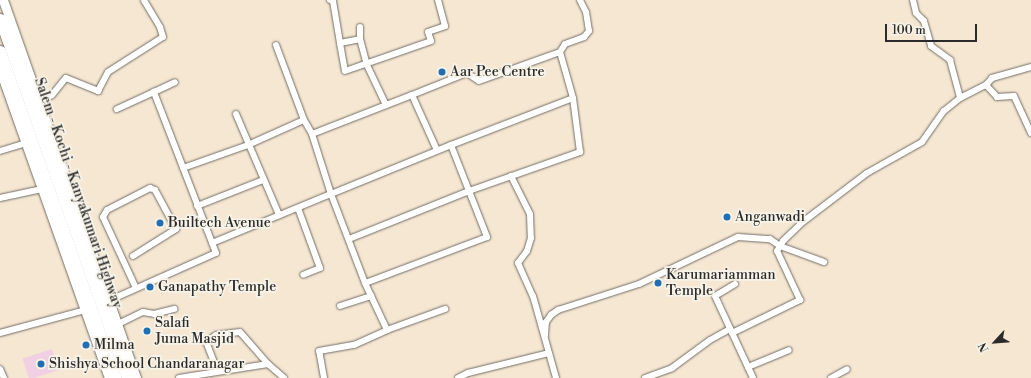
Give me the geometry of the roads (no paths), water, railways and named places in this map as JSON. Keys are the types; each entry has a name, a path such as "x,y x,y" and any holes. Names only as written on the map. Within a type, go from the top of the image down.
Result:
{"highway":[{"name":"Salem - Kochi - Kanyakumari Highway","path":"0,19 127,378"},
{"name":"Salem - Kochi - Kanyakumari Highway","path":"0,51 109,377"}],"street":[{"path":"3,0 116,325 136,378"},
{"path":"39,103 52,95 66,78 98,91 108,72 163,37 160,27 144,0"},
{"path":"330,0 333,1 345,71 367,65 431,41 428,32 445,26 438,0"},
{"path":"312,134 467,73 479,81 560,52 565,44 584,37 589,31 586,12 580,0"},
{"path":"913,0 916,13 924,21 931,46 950,60 960,98"},
{"path":"360,27 360,39 367,65 386,105"},
{"path":"340,43 360,39"},
{"path":"276,45 304,120 312,134 332,194 365,283 387,330"},
{"path":"349,239 469,191 580,152 573,98 560,52"},
{"path":"645,378 672,368 710,340 800,300 777,251 804,221 840,192 867,173 922,142 944,111 960,98 986,85 996,77 1031,68"},
{"path":"0,70 109,377"},
{"path":"117,109 175,82"},
{"path":"986,85 997,97 1014,96 1031,132"},
{"path":"108,301 216,254 154,92"},
{"path":"412,95 437,150"},
{"path":"212,243 437,150 573,98"},
{"path":"236,114 279,215"},
{"path":"183,168 248,145 304,120"},
{"path":"0,151 26,142"},
{"path":"365,283 487,237 451,145"},
{"path":"511,176 530,214 531,238 527,251 518,263 533,296 556,378"},
{"path":"197,206 263,180"},
{"path":"133,256 176,229 156,190 150,188 106,210 103,217 136,288"},
{"path":"0,198 42,189"},
{"path":"298,208 320,268 303,275"},
{"path":"545,335 546,322 551,315 558,310 639,284 738,237 770,239 780,246 824,262"},
{"path":"734,284 715,296 753,378"},
{"path":"340,306 371,296"},
{"path":"116,325 144,312 154,314 174,309"},
{"path":"324,378 319,351 354,345 387,330 445,309"},
{"path":"0,333 86,310"},
{"path":"217,370 206,342 216,335 240,332 268,364 284,378"},
{"path":"748,367 789,350"},
{"path":"458,378 468,373 549,353"},
{"path":"179,378 192,377 217,370 268,364"},
{"path":"0,369 4,378"},
{"path":"831,378 846,369"}],"place":[{"name":"Aar Pee Centre","path":"442,72"},
{"name":"Anganwadi","path":"727,217"},
{"name":"Builtech Avenue","path":"160,223"},
{"name":"Karumariamman Temple","path":"658,283"},
{"name":"Ganapathy Temple","path":"150,287"},
{"name":"Salafi Juma Masjid","path":"147,331"},
{"name":"Milma","path":"86,345"},
{"name":"Shishya School Chandaranagar","path":"41,364"}]}
